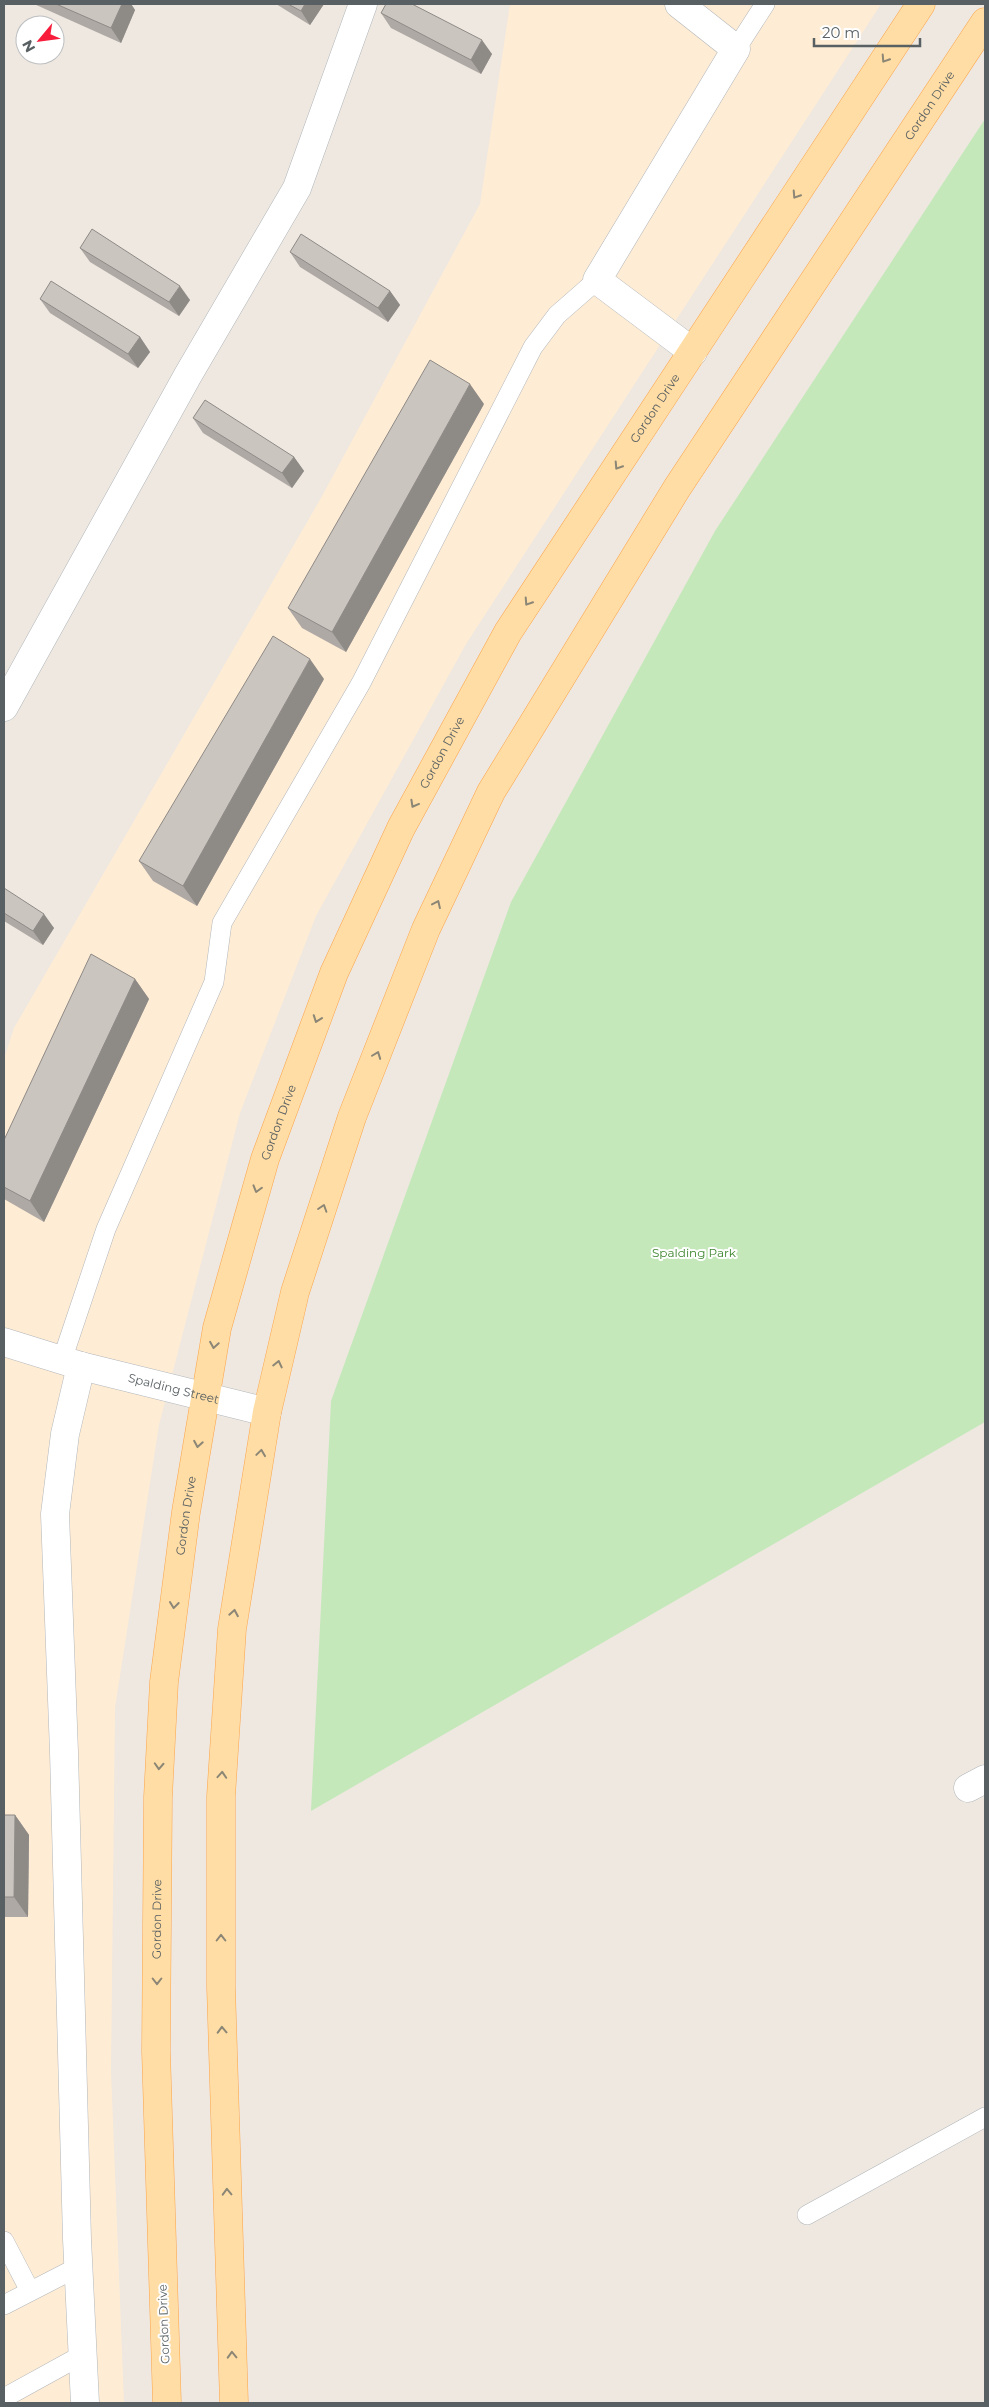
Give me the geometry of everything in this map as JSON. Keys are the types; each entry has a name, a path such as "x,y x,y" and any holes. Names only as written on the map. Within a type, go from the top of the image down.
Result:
{"main road":[{"name":"Gordon Drive","path":"167,2403 156,2051 158,1797 164,1682 186,1512 217,1328 265,1159 334,973 401,828 508,632 921,4"},
{"name":"Gordon Drive","path":"234,2403 221,1987 221,1796 232,1629 267,1412 296,1292 352,1117 426,929 491,792 676,488 985,22"}],"street":[{"path":"4,707 188,375 297,188 363,4"},
{"path":"679,4 736,49 597,280 693,352"},
{"name":"Spalding Street","path":"4,1342 71,1363 267,1412"},
{"path":"71,1363 65,1434 54,1514 65,1762 78,2266 85,2403"}],"lane":[{"path":"736,49 765,4"},
{"path":"71,1363 106,1230 214,982 222,923 361,684 533,347 557,315 597,280"},
{"path":"807,2215 985,2117"},
{"path":"4,2241 30,2291"},
{"path":"4,2305 78,2266"},
{"path":"4,2398 82,2354"}],"shaded area":[{"path":"510,4 881,4 466,644 316,916 240,1113 159,1425 115,1708 111,2071 124,2403 4,2403 4,1059 14,1028 321,498 480,204"}],"green space":[{"name":"Spalding Park","path":"985,119 985,1422 311,1811 331,1401 511,902 715,531"}],"building":[{"path":"56,4 122,4 111,28"},
{"path":"288,4 305,4 301,11"},
{"path":"386,4 412,4 482,40 471,60 381,13"},
{"path":"92,229 180,286 169,302 80,248"},
{"path":"301,234 390,291 378,308 290,252"},
{"path":"51,281 140,337 128,354 40,299"},
{"path":"430,360 470,384 332,632 288,608"},
{"path":"205,400 294,457 282,473 193,418"},
{"path":"273,636 310,659 183,886 139,861"},
{"path":"4,888 44,914 33,931 4,913"},
{"path":"91,954 135,979 30,1201 4,1187 4,1140"},
{"path":"4,1815 15,1815 14,1897 4,1897"}]}
